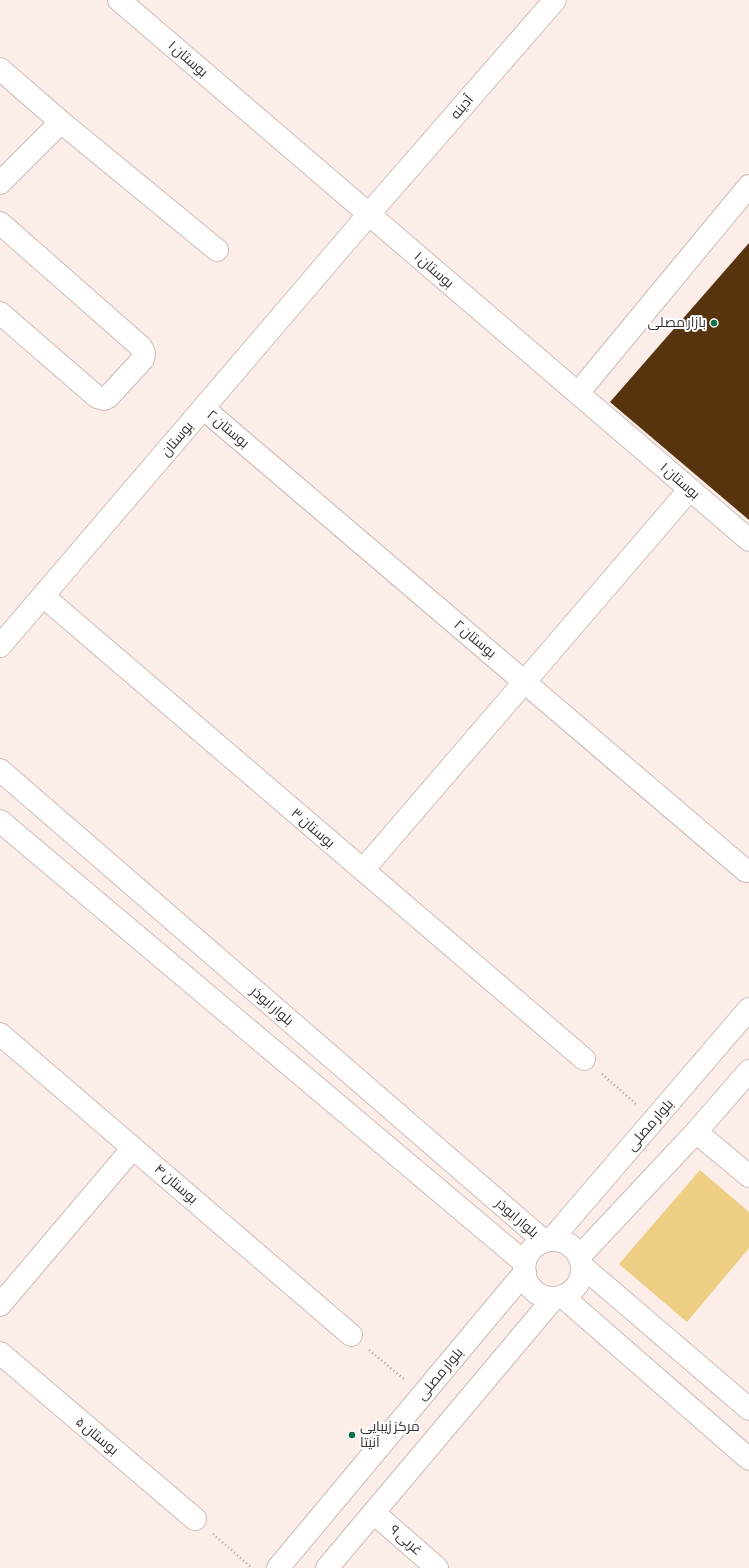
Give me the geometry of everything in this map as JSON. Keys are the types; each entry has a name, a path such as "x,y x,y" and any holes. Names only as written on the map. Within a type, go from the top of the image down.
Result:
{"street":[{"name":"بوستان ۱","path":"119,0 749,540"},
{"name":"آدینه","path":"369,214 555,0"},
{"path":"0,69 61,122 218,250"},
{"path":"0,183 61,122"},
{"path":"578,393 749,186"},
{"name":"بوستان","path":"0,646 369,214"},
{"path":"0,223 141,347 144,353 143,359 108,397 104,399 97,397 0,313"},
{"name":"بوستان ۲","path":"203,408 746,871"},
{"path":"363,870 690,489"},
{"name":"بوستان ۳","path":"43,596 584,1059"},
{"name":"بلوار ابوذر","path":"0,770 548,1241"},
{"name":"بلوار ابوذر","path":"0,821 525,1268"},
{"name":"بلوار مصلی","path":"548,1241 655,1120 749,1009"},
{"name":"بوستان ۴","path":"0,1034 351,1334"},
{"path":"749,1071 580,1261 579,1281 569,1293 558,1297 546,1297 538,1293 531,1288 527,1280 525,1268 528,1254 535,1246 548,1241 560,1241 568,1244 574,1249 580,1261 749,1409"},
{"path":"696,1132 749,1176"},
{"path":"0,1305 133,1148"},
{"name":"بلوار مصلی","path":"278,1568 422,1395 525,1268"},
{"path":"558,1297 749,1459"},
{"path":"327,1568 558,1297"},
{"name":"بوستان ۵","path":"0,1352 195,1519"},
{"name":"۹ غربی","path":"374,1513 437,1568"}],"path":[{"path":"584,1059 655,1120"},
{"path":"351,1334 422,1395"},
{"path":"195,1519 252,1568"}],"shaded area":[{"path":"700,1170 749,1212 749,1248 687,1322 619,1264"}],"building":[{"name":"بازار مصلی","path":"749,243 749,520 610,402"}],"place":[{"name":"بازار مصلی","path":"714,323"},
{"name":"مرکز زیبایی آنیتا","path":"352,1435"}]}
